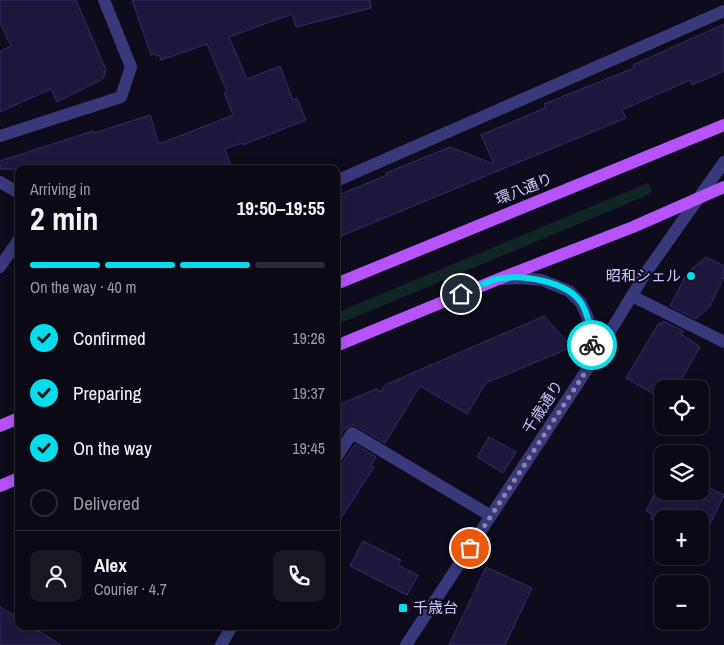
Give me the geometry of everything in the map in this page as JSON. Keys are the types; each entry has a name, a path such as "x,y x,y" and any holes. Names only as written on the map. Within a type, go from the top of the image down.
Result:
{"main road":[{"name":"環八通り","path":"340,282 724,125"},
{"path":"340,344 496,280 633,227 724,187"},
{"path":"0,426 15,420"},
{"path":"0,486 15,480"}],"street":[{"path":"0,136 121,97 131,66 104,0"},
{"path":"340,179 724,11"},
{"name":"千歳通り","path":"406,645 588,368 645,274 724,162"},
{"path":"0,182 15,191"},
{"path":"0,267 15,246"},
{"path":"496,280 520,278 542,280 569,290 581,303 588,318 592,341 588,368"},
{"path":"632,296 724,342"},
{"path":"340,452 352,433 491,516"},
{"path":"221,645 230,630"}],"green space":[{"path":"648,183 652,189 650,194 340,323 340,311"}],"building":[{"path":"0,0 76,0 106,70 103,79 57,102 51,89 0,112 0,51 11,46 0,23"},
{"path":"132,0 370,0 371,8 296,27 292,14 229,37 247,79 280,66 293,100 297,98 306,120 243,145 242,143 225,149 231,165 15,165 15,169 0,169 0,161 150,115 159,144 233,115 224,93 227,92 207,44 161,60 159,55 151,55"},
{"path":"724,24 724,71 692,85 690,80 622,110 626,118 340,236 340,194 450,147 494,164 481,135 545,108 544,104 634,68 633,65"},
{"path":"706,257 724,266 724,277 710,306 696,319 670,306 687,273"},
{"path":"544,316 572,347 486,383 467,414 420,386 385,443 352,425 345,428 340,436 340,404 376,389 381,392 385,385"},
{"path":"663,321 684,331 681,334 700,347 681,380 654,380 654,394 626,378 659,323 662,324"},
{"path":"489,437 516,452 503,473 477,457"},
{"path":"355,444 376,457 371,465 374,467 340,520 340,465"},
{"path":"709,488 724,495 709,526 709,510 654,510 654,520 651,519 652,514 646,511 654,495 654,500 709,500"},
{"path":"363,541 401,560 398,565 418,575 407,595 350,566"},
{"path":"486,567 532,588 505,645 449,645"},
{"path":"0,607 15,616 15,630 37,630 61,645 0,645"}],"way so far":[{"path":"470,548 588,368 592,345"}],"place":[{"name":"昭和シェル","path":"691,276"},
{"name":"千歳台","path":"403,608"}],"route":[{"path":"461,294 496,280 520,278 542,280 569,290 581,303 588,318 592,345"}]}
